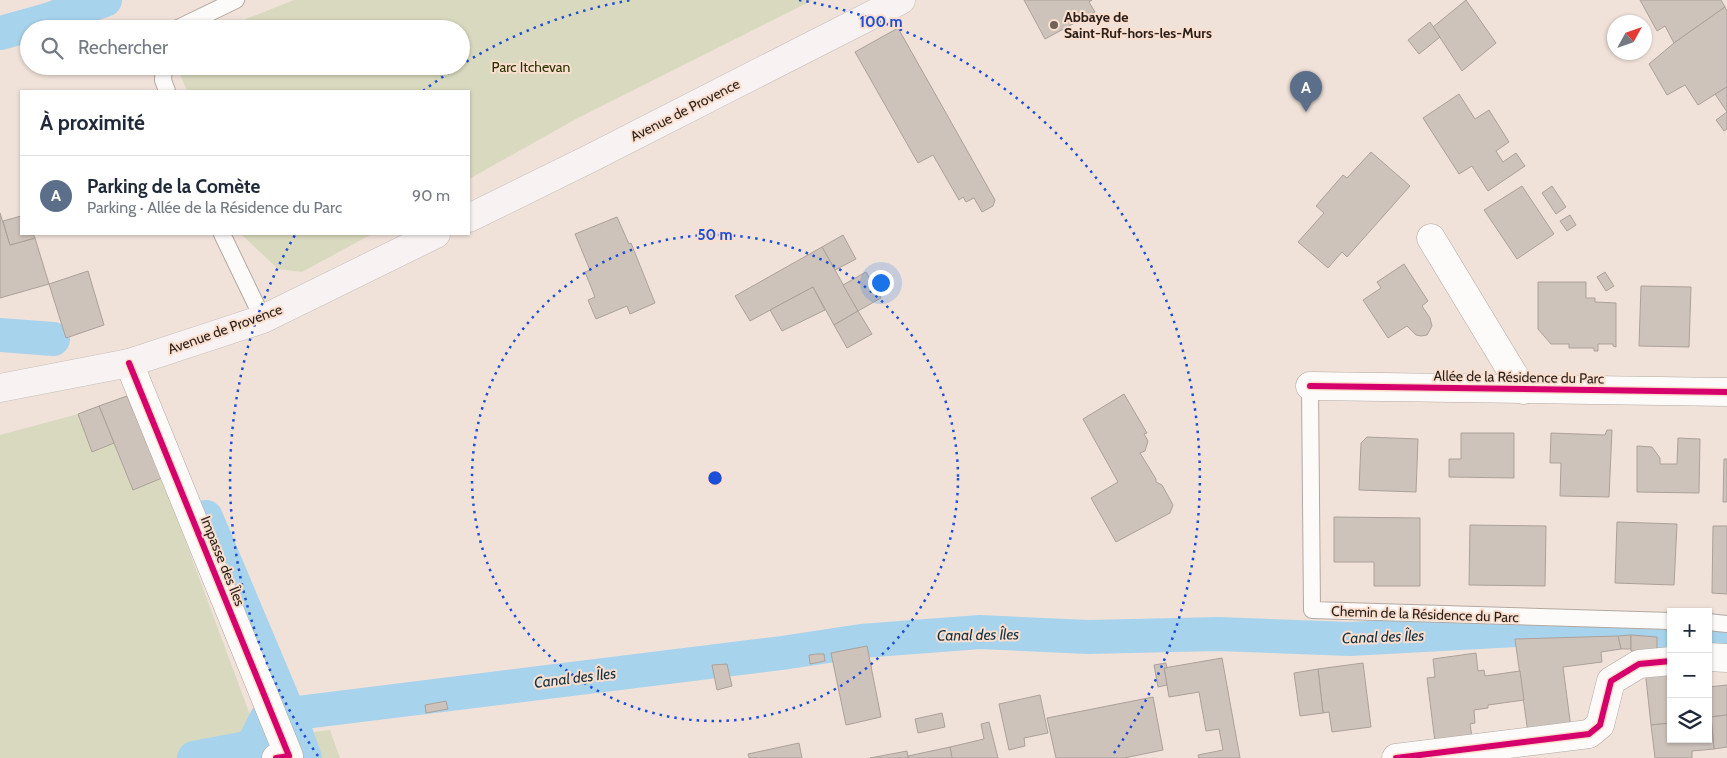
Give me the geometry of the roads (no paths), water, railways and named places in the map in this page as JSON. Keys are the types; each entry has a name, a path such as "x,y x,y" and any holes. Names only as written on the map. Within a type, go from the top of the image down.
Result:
{"main road":[{"name":"Avenue de Provence","path":"470,218 901,0"},
{"name":"Avenue de Provence","path":"0,388 129,363 263,319 434,235"}],"street":[{"name":"Allée de la Résidence du Parc","path":"1431,238 1522,390"},
{"name":"Impasse des Îles","path":"129,363 289,756 276,758"},
{"name":"Allée de la Résidence du Parc","path":"1310,386 1727,392"},
{"path":"1712,657 1727,658"},
{"path":"1396,758 1589,734 1600,725 1611,680 1639,664 1667,661"}],"lane":[{"path":"195,20 236,0"},
{"path":"163,75 167,90"},
{"path":"222,235 263,319"},
{"name":"Chemin de la Résidence du Parc","path":"1310,386 1312,610 1667,621"},
{"path":"1712,622 1727,624"}],"waterway":[{"path":"47,20 105,0"},
{"path":"0,33 20,28"},
{"path":"0,335 53,339"},
{"path":"206,517 289,714 305,758"},
{"name":"Canal des Îles","path":"289,714 782,653 861,641 980,632 1089,637 1218,634 1350,639 1537,629 1643,629 1667,635"},
{"name":"Canal des Îles","path":"1712,641 1727,643"},
{"name":"Canal des Îles","path":"194,758 252,747 266,719"}],"place":[{"name":"Abbaye de Saint-Ruf-hors-les-Murs","path":"1054,25"},
{"name":"Parking de la Comète","path":"1306,112"}],"park label":[{"name":"Parc Itchevan","path":"531,67"}]}
